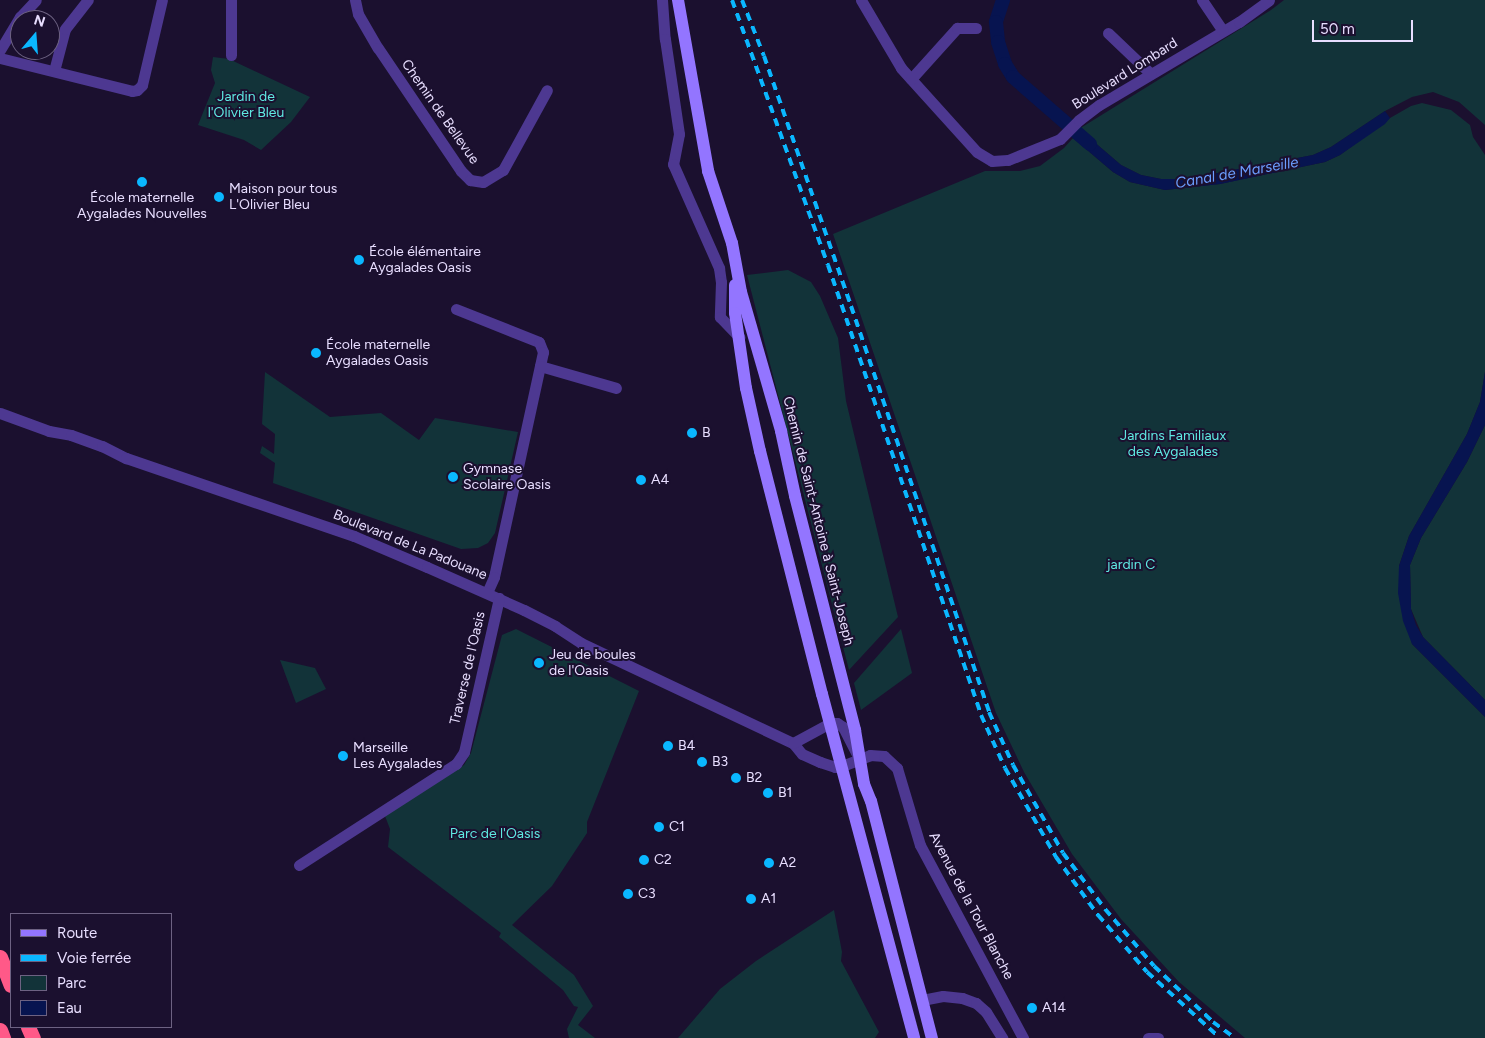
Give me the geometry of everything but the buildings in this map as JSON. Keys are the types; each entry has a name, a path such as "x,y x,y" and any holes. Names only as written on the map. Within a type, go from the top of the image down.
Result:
{"highway":[{"path":"0,957 10,982"},
{"path":"0,1030 4,1038"}],"main road":[{"name":"Chemin de Saint-Antoine à Saint-Joseph","path":"678,0 708,171 732,243 738,292 739,337 746,388 760,451 914,1038"},
{"name":"Chemin de Saint-Antoine à Saint-Joseph","path":"738,292 781,431 795,496 855,730 859,759 932,1038"}],"street":[{"path":"0,50 20,17 36,0"},
{"path":"54,71 64,30 88,0"},
{"path":"0,58 132,91 136,90 142,85 162,0"},
{"path":"231,0 231,55"},
{"name":"Chemin de Bellevue","path":"355,0 358,14 378,48 461,171 470,180 483,182 503,170 547,90"},
{"path":"662,0 665,39 679,134 673,164 719,268 721,289 720,317 739,337"},
{"name":"Boulevard Lombard","path":"862,0 892,53 911,79 976,152 992,161 1008,160 1060,139 1079,120 1270,0"},
{"path":"1202,0 1223,31"},
{"path":"911,79 956,28 976,28"},
{"path":"1108,33 1151,74"},
{"path":"721,289 738,292"},
{"path":"456,309 539,342 543,352 494,577 487,593"},
{"path":"540,366 616,388"},
{"name":"Boulevard de La Padouane","path":"0,413 49,431 71,435 102,446 126,458 354,536 499,598 555,626 581,643 793,743"},
{"name":"Traverse de l'Oasis","path":"299,864 456,764 464,752 499,598"},
{"path":"830,723 793,743 802,754 835,767 859,759"},
{"name":"Chemin de Saint-Antoine à Saint-Joseph","path":"830,723 837,723 843,727 859,759"},
{"name":"Avenue de la Tour Blanche","path":"859,759 870,754 884,756 897,768 920,845 1023,1038"},
{"path":"922,1000 953,997 962,998 976,1004 986,1012 1002,1038"},
{"path":"1148,1038 1158,1038"}],"green space":[{"path":"1284,0 1485,0 1485,125 1459,102 1433,92 1412,97 1385,111 1331,147 1313,155 1186,179 1161,179 1141,175 1121,165 1079,129 1271,10"},
{"name":"Jardin de l'Olivier Bleu","path":"213,57 229,59 310,97 291,122 261,150 244,140 198,125 215,83 211,70"},
{"name":"Jardins Familiaux des Aygalades","path":"1422,103 1451,110 1470,125 1473,137 1485,155 1485,372 1480,402 1467,434 1409,536 1399,566 1412,644 1485,717 1485,1038 1245,1038 1179,982 1121,919 1072,854 1024,772 996,713 833,234 985,171 1020,171 1040,166 1064,148 1073,138 1113,172 1130,182 1165,190 1220,184 1325,162 1340,155 1390,118 1411,106"},
{"path":"788,270 811,282 820,296 838,338 846,401 898,617 849,670 747,275"},
{"path":"265,372 330,417 381,413 419,440 435,418 518,432 495,533 488,543 478,548 461,549 273,483 275,463 260,453 262,446 274,454 275,434 262,424"},
{"path":"1485,425 1485,700 1423,637 1411,609 1410,565 1421,538 1467,462"},
{"name":"Parc de l'Oasis","path":"516,629 639,691 587,822 587,833 552,886 512,925 574,975 593,1006 578,1025 595,1038 569,1038 567,1029 578,1007 574,1006 563,990 499,937 501,933 388,847 390,829 385,816 464,765 471,753 502,635"},
{"path":"901,629 912,673 861,710 854,683"},
{"path":"280,660 315,668 326,689 296,703"},
{"path":"834,910 842,952 841,961 879,1032 875,1038 678,1038 720,989 756,961"}],"water":[{"path":"1385,111 1390,118 1385,124 1340,155 1325,162 1220,184 1165,190 1130,182 1113,172 1073,138 1079,129 1121,165 1141,175 1161,179 1186,179 1313,155 1331,147"},
{"path":"1485,372 1485,425 1467,462 1421,538 1410,565 1411,609 1416,625 1423,637 1485,700 1485,717 1412,644 1403,621 1398,593 1399,566 1409,536 1467,434 1480,402"}],"waterway":[{"name":"Canal de Marseille","path":"1003,0 996,22 998,42 1005,64 1013,77 1090,144"}],"railway":[{"path":"732,0 828,265 981,715 1005,768 1056,857 1098,915 1147,972 1220,1038"},
{"path":"742,0 764,56 851,306 989,712 1013,765 1063,853 1105,909 1154,966 1213,1022 1235,1038"}],"place":[{"name":"École maternelle Aygalades Nouvelles","path":"142,182"},
{"name":"Maison pour tous L'Olivier Bleu","path":"219,197"},
{"name":"École élémentaire Aygalades Oasis","path":"359,260"},
{"name":"École maternelle Aygalades Oasis","path":"316,353"},
{"name":"B","path":"692,433"},
{"name":"Gymnase Scolaire Oasis","path":"453,477"},
{"name":"A4","path":"641,480"},
{"name":"Jeu de boules de l'Oasis","path":"539,663"},
{"name":"B4","path":"668,746"},
{"name":"Marseille Les Aygalades","path":"343,756"},
{"name":"B3","path":"702,762"},
{"name":"B2","path":"736,778"},
{"name":"B1","path":"768,793"},
{"name":"C1","path":"659,827"},
{"name":"C2","path":"644,860"},
{"name":"A2","path":"769,863"},
{"name":"C3","path":"628,894"},
{"name":"A1","path":"751,899"},
{"name":"A14","path":"1032,1008"}],"park label":[{"name":"jardin C","path":"1131,565"}]}
